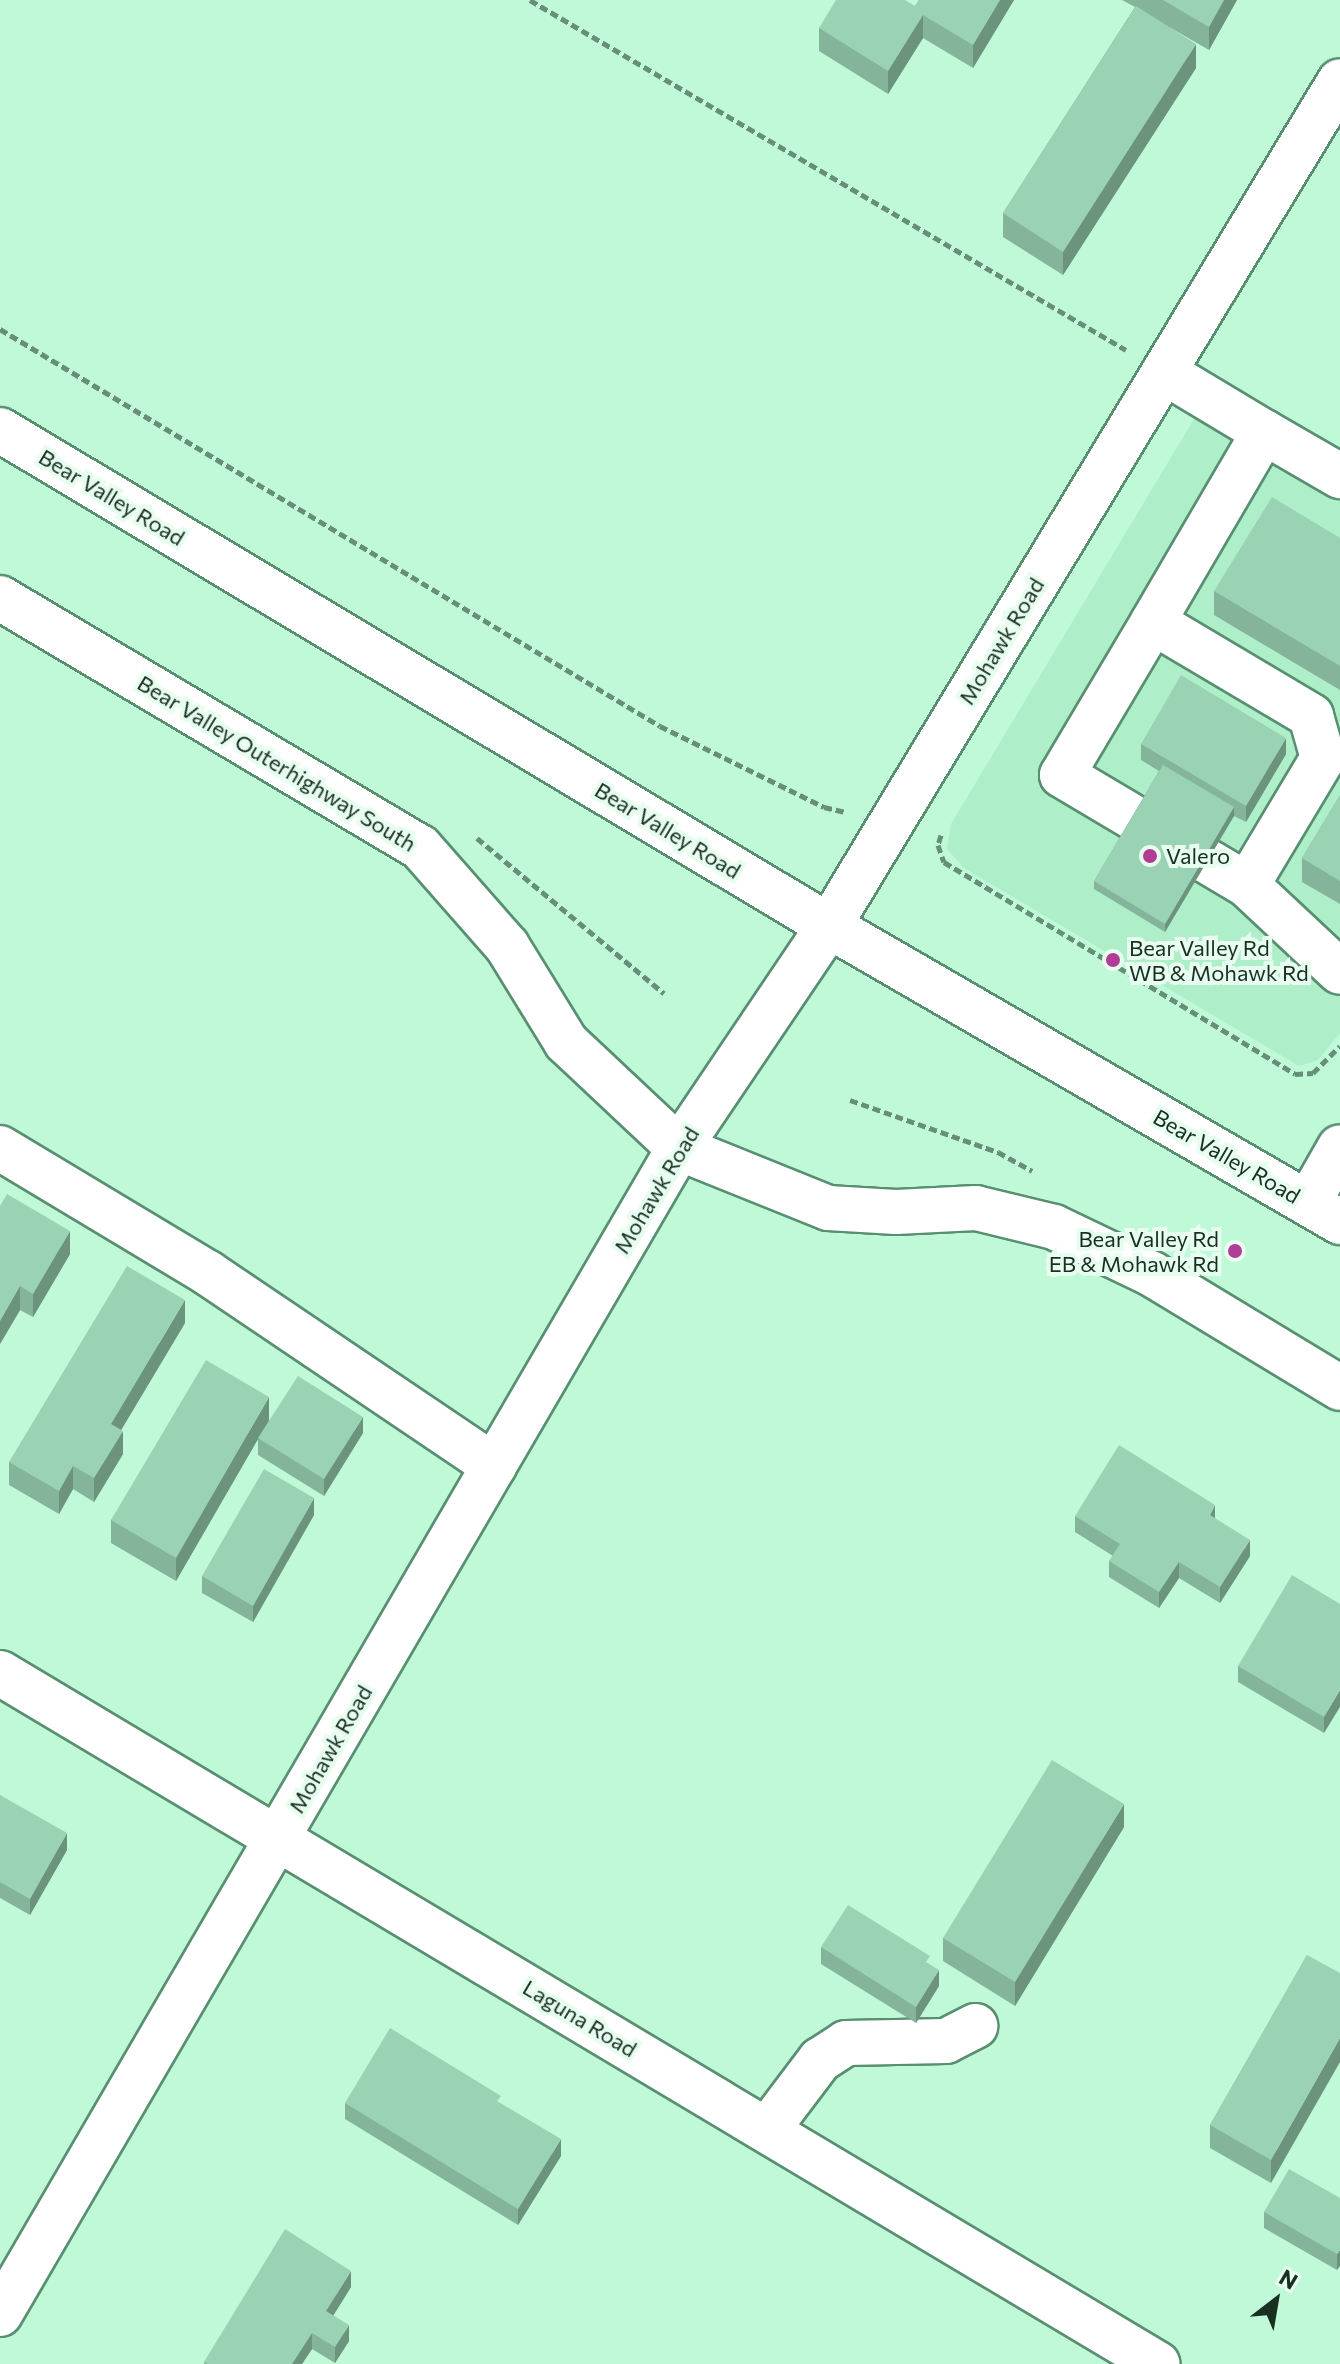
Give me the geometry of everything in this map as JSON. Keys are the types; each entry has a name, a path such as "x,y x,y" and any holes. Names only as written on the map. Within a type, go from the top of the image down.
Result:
{"street":[{"name":"Mohawk Road","path":"0,2314 679,1148 829,926 1146,362 1340,81"},
{"path":"1146,362 1340,476"},
{"name":"Bear Valley Road","path":"0,430 829,926 1324,1213"},
{"path":"1264,432 1062,775 1247,885 1340,972"},
{"name":"Bear Valley Outerhighway South","path":"0,598 420,847 507,946 566,1042 679,1148 828,1208 896,1212 976,1208 1054,1227 1152,1274 1340,1388"},
{"path":"1153,622 1311,716 1323,758 1247,885"},
{"path":"1324,1213 1340,1147"},
{"path":"0,1148 208,1273 494,1466"},
{"name":"Laguna Road","path":"0,1673 767,2130 1102,2350 1158,2364"},
{"path":"767,2130 820,2060 846,2043 946,2041 975,2026"}],"path":[{"path":"530,0 1146,362"},
{"path":"0,329 660,726 824,807 846,812 853,810"},
{"path":"1122,361 1146,362"}],"shaded area":[{"path":"1218,379 1340,452 1340,1033 1318,1060 1299,1066 964,868 947,849 951,824"}],"building":[{"path":"836,0 905,0 915,6 919,0 1000,0 973,45 923,15 888,71 819,28"},
{"path":"1163,0 1224,0 1209,27"},
{"path":"1136,6 1196,44 1063,252 1003,213"},
{"path":"1272,497 1340,538 1340,666 1214,591"},
{"path":"1181,675 1286,738 1246,806 1141,744"},
{"path":"1163,765 1234,807 1165,924 1094,881"},
{"path":"1340,795 1340,881 1302,858"},
{"path":"7,1194 70,1231 33,1294 20,1286 0,1321 0,1206"},
{"path":"127,1266 185,1300 111,1424 123,1431 94,1478 73,1466 59,1491 9,1462"},
{"path":"206,1360 269,1397 176,1558 111,1520"},
{"path":"298,1376 363,1417 324,1479 258,1438"},
{"path":"1119,1445 1215,1505 1210,1515 1250,1540 1220,1587 1179,1562 1159,1592 1109,1561 1120,1544 1075,1516"},
{"path":"264,1469 314,1498 253,1606 202,1576"},
{"path":"1292,1575 1340,1604 1340,1690 1324,1717 1238,1666"},
{"path":"1052,1760 1124,1804 1015,1982 943,1938"},
{"path":"0,1795 67,1833 30,1899 0,1882"},
{"path":"848,1905 930,1956 926,1962 939,1970 916,2007 821,1947"},
{"path":"1307,1955 1340,1973 1340,2038 1271,2160 1210,2125"},
{"path":"390,2028 501,2096 497,2101 561,2139 518,2209 345,2103"},
{"path":"1289,2169 1340,2198 1340,2250 1337,2254 1264,2212"},
{"path":"285,2229 351,2271 326,2311 349,2325 335,2347 312,2333 292,2364 204,2362"}],"place":[{"name":"Valero","path":"1150,856"},
{"name":"Bear Valley Rd WB & Mohawk Rd","path":"1113,960"},
{"name":"Bear Valley Rd EB & Mohawk Rd","path":"1235,1251"}]}
